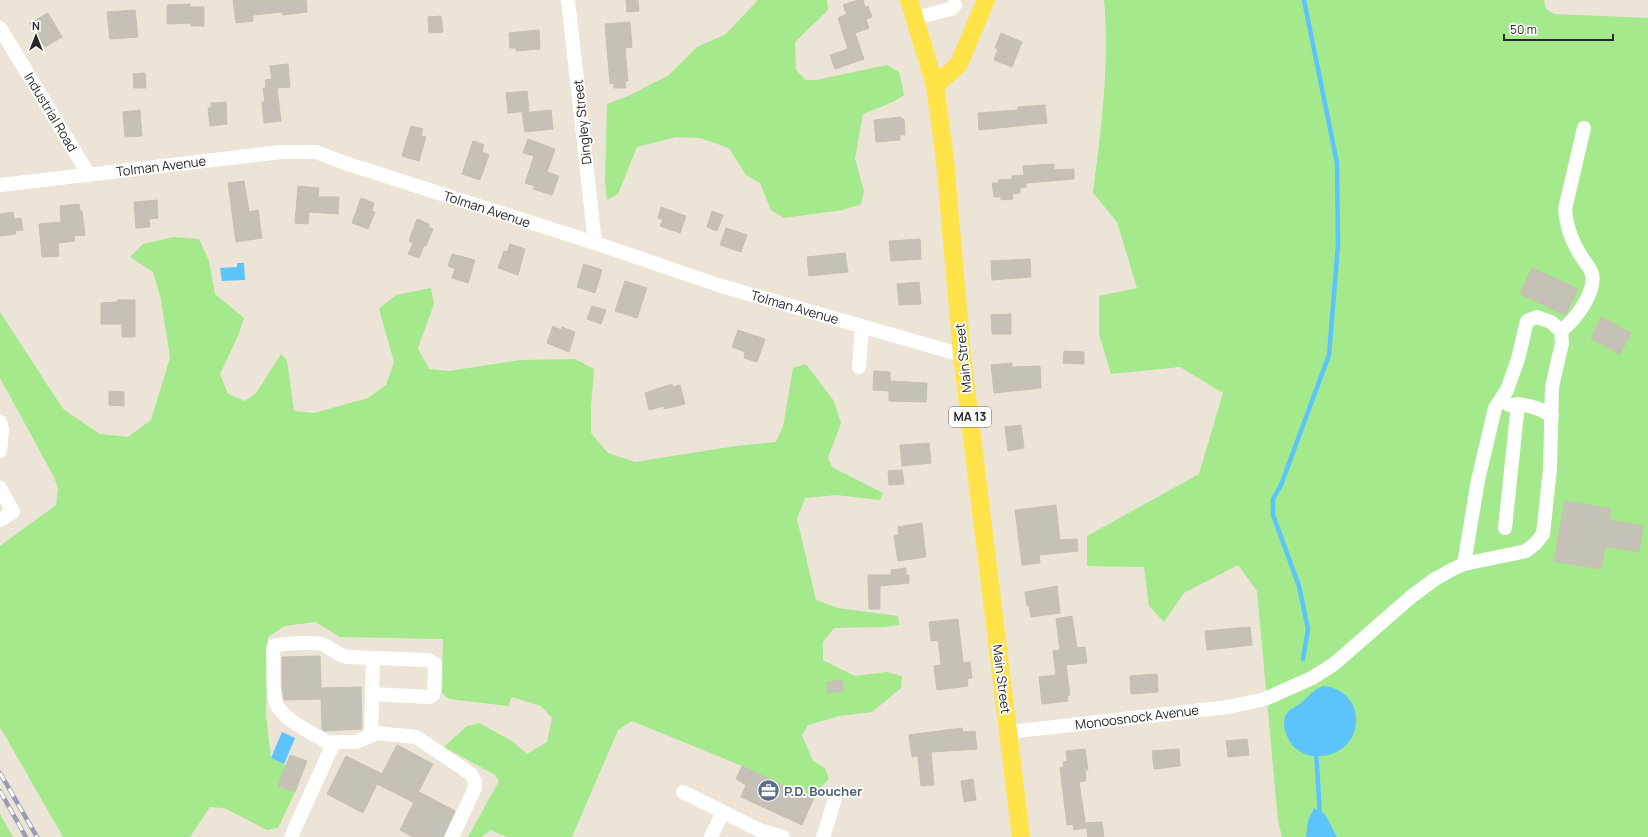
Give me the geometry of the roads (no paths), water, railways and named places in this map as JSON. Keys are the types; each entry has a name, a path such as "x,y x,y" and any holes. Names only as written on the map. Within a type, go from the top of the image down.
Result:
{"main road":[{"name":"Main Street","path":"909,0 935,86 946,167 962,355 1021,837"},
{"path":"935,86 959,64 986,0"}],"street":[{"name":"Dingley Street","path":"568,0 596,243"},
{"path":"915,18 951,9 955,5"},
{"name":"Industrial Road","path":"0,28 89,175"},
{"path":"1464,564 1478,480 1495,408 1507,390 1518,359 1527,321 1537,317 1551,322 1561,332 1577,317 1591,286 1592,274 1569,232 1565,214 1584,128"},
{"name":"Tolman Avenue","path":"0,185 281,152 316,152 345,163 596,243 718,285 962,355"},
{"path":"859,367 862,326"},
{"name":"Monoosnock Avenue","path":"1009,732 1228,707 1265,699 1312,678 1334,664 1412,596 1435,579 1464,564 1526,550 1536,543 1543,534 1549,483 1552,386 1562,343 1561,332"},
{"path":"1495,408 1518,404 1532,406 1552,416"},
{"path":"1506,528 1518,404"},
{"path":"0,422 2,429 0,451"},
{"path":"0,488 13,512 0,520"},
{"path":"332,745 290,719 278,707 275,695 274,646 284,644 318,644 323,645 336,654 346,657 428,660 433,661 435,664 434,691 433,695 429,697 372,694"},
{"path":"371,735 373,658"},
{"path":"291,837 334,742 356,742 371,735 381,733 416,737 471,774 475,782 475,788 452,837"},
{"path":"683,792 775,836"},
{"path":"823,837 836,796"},
{"path":"711,837 723,812"}],"water":[{"path":"237,263 244,263 245,280 222,281 220,268 237,267"},
{"path":"1324,686 1339,690 1349,699 1355,710 1356,722 1353,734 1346,745 1335,753 1320,756 1307,755 1295,748 1289,740 1284,726 1285,716 1289,711 1315,691"},
{"path":"282,732 295,738 284,764 271,758"},
{"path":"1314,808 1325,814 1337,837 1306,837 1308,821"}],"waterway":[{"path":"1303,659 1308,629 1299,586 1273,515 1273,499 1281,485 1329,355 1338,245 1337,163 1304,0"},
{"path":"1316,751 1320,815"}],"railway":[{"path":"0,773 37,837"},
{"path":"0,791 26,837"}],"place":[{"name":"P.D. Boucher","path":"768,791"}]}
